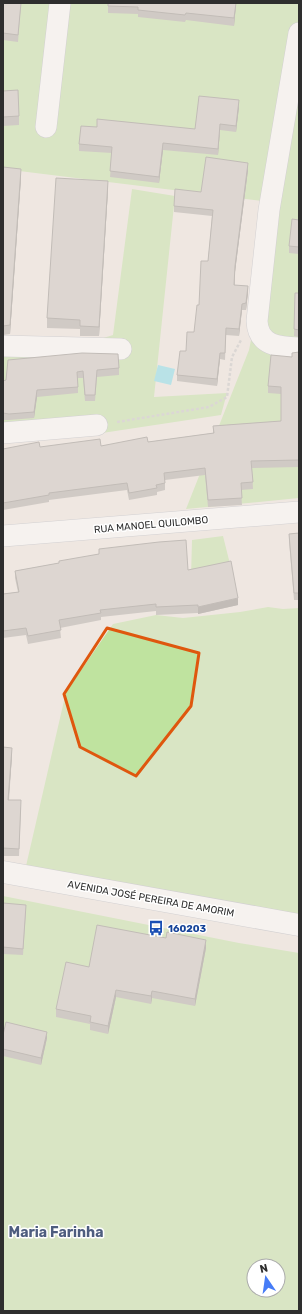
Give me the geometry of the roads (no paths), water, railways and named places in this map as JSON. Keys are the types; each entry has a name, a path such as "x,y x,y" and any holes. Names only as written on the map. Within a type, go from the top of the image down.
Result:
{"main road":[{"name":"AVENIDA JOSÉ PEREIRA DE AMORIM","path":"3,872 299,925"}],"street":[{"path":"46,127 60,3"},
{"path":"299,33 269,210 257,321 260,336 267,341 279,346 299,348"},
{"path":"3,346 121,349"},
{"path":"3,434 97,425"},
{"name":"RUA MANOEL QUILOMBO","path":"3,536 299,512"}],"water":[{"path":"158,365 175,369 171,385 154,381"}],"place":[{"name":"160203","path":"156,928"}],"district":[{"name":"Maria Farinha","path":"56,1232"}]}
